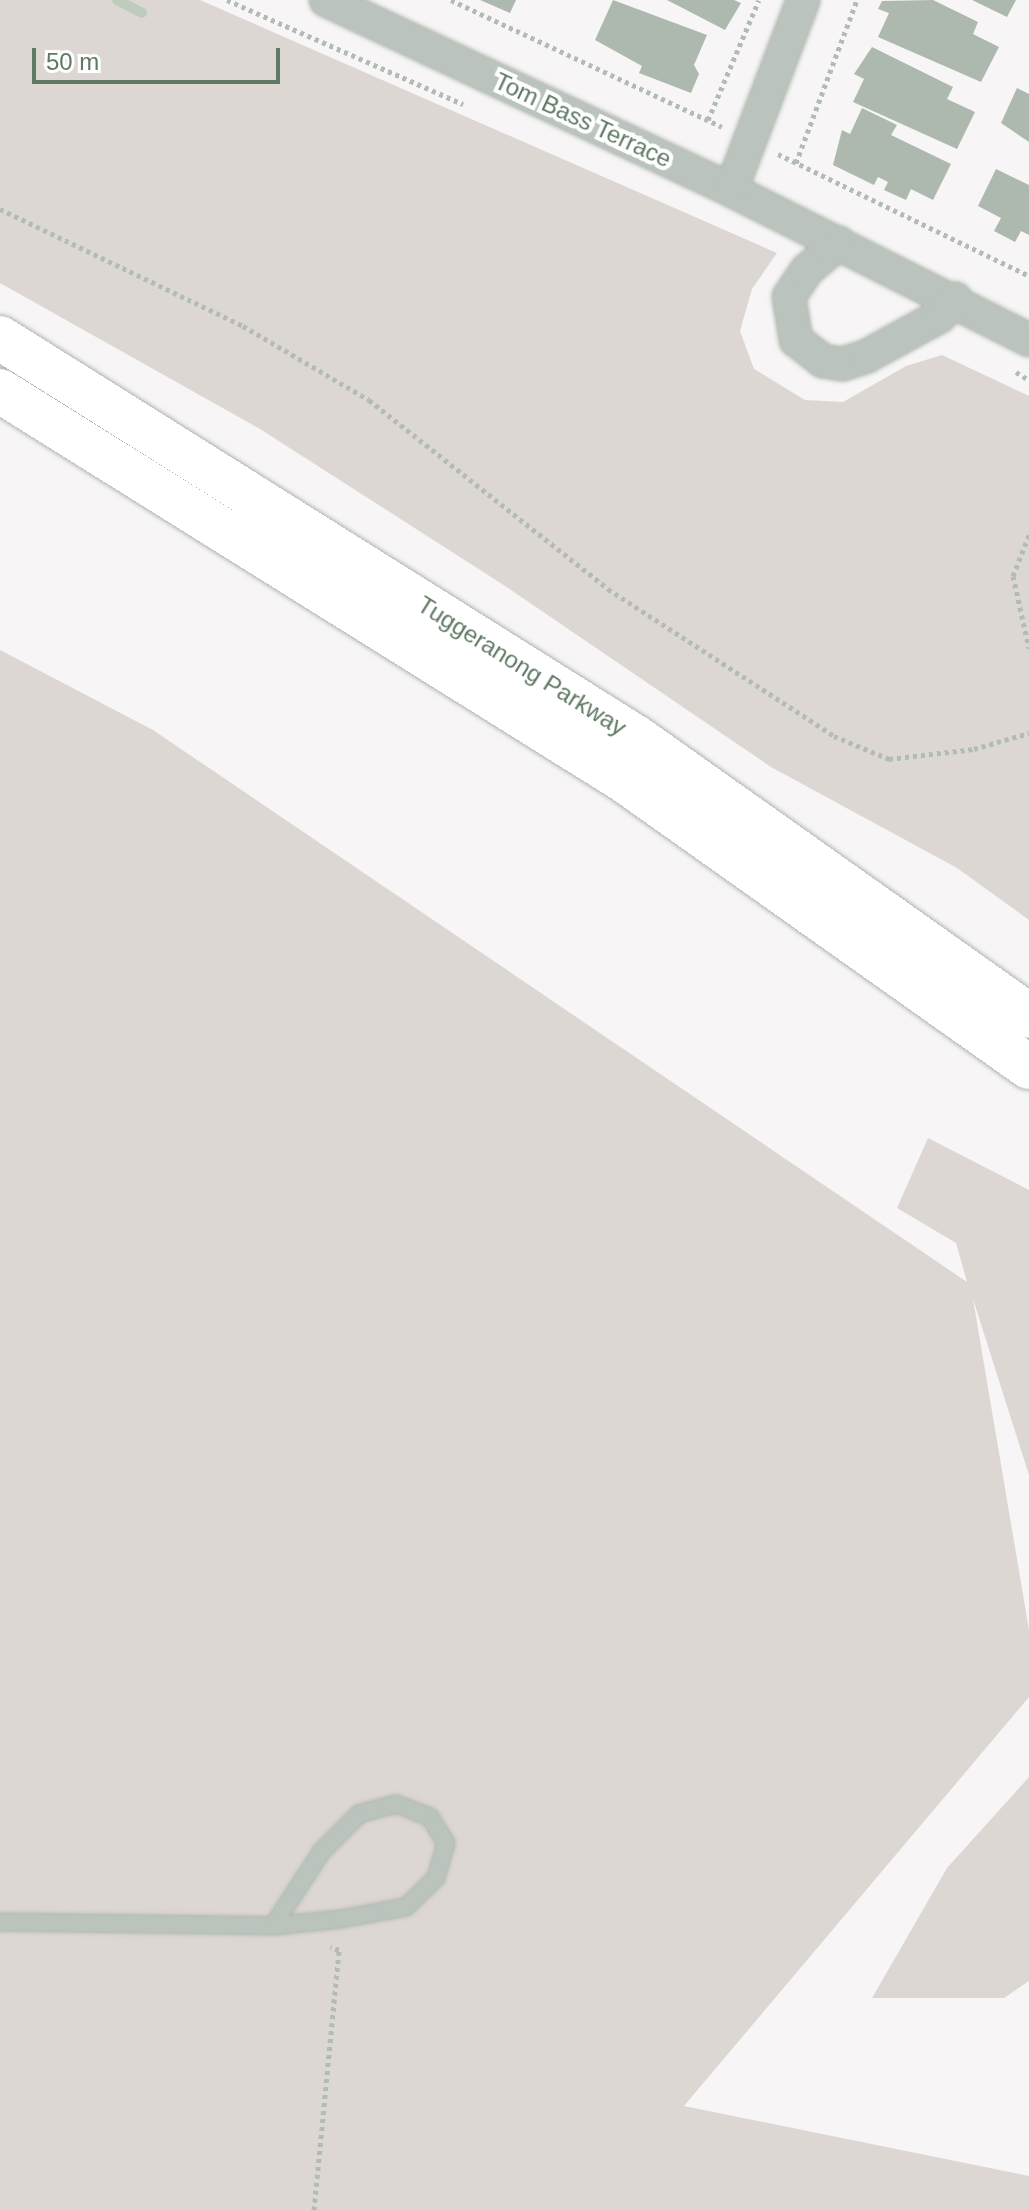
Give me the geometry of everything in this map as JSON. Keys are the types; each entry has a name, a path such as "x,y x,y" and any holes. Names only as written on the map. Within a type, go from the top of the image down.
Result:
{"highway":[{"name":"Tuggeranong Parkway","path":"0,338 637,738 1029,1016"},
{"name":"Tuggeranong Parkway","path":"0,391 625,781 1029,1067"}],"street":[{"name":"Tom Bass Terrace","path":"326,0 731,190 955,299 1029,340"},
{"path":"731,190 803,0"},
{"path":"839,243 807,270 789,297 796,340 823,361 843,364 867,356 940,316 955,299"}],"lane":[{"path":"0,1922 273,1926 406,1907 436,1878 446,1843 430,1817 396,1804 359,1814 322,1851 273,1926"}],"path":[{"path":"227,0 475,109"},
{"path":"708,120 759,0"},
{"path":"796,163 857,0"},
{"path":"0,209 243,326 369,400 608,589 844,742 889,759 974,749 1029,733"},
{"path":"1003,364 1029,380"},
{"path":"1029,535 1013,576 1029,648"},
{"path":"314,2210 339,1950 326,1945"}],"shaded area":[{"path":"0,0 200,0 777,253 752,289 740,331 754,369 805,400 843,402 906,366 942,355 1029,396 1029,920 957,868 771,767 502,584 260,429 0,283"},
{"path":"0,650 153,730 967,1282 956,1243 897,1208 928,1138 1029,1190 1029,1475 973,1299 1029,1630 1029,1697 684,2106 1029,2176 1029,2210 0,2210"},
{"path":"1029,1777 1029,1981 1004,1998 872,1998 947,1868"}],"building":[{"path":"480,0 516,0 510,13"},
{"path":"613,0 707,35 694,65 699,74 691,93 639,73 642,66 595,40"},
{"path":"667,0 734,0 741,3 725,30"},
{"path":"933,0 978,22 973,34 999,47 981,82 878,37 889,13 878,9 882,1"},
{"path":"972,0 1016,0 1007,17"},
{"path":"872,47 953,87 947,99 975,112 957,149 853,102 864,79 854,74"},
{"path":"1017,88 1029,94 1029,142 1001,123"},
{"path":"862,108 897,125 891,135 951,164 933,200 911,189 906,200 884,190 888,182 878,177 874,185 833,165 842,130 850,134"},
{"path":"996,169 1029,185 1029,235 1021,231 1015,242 994,231 1001,218 978,206"}],"waterway":[{"path":"117,0 142,13"}]}
